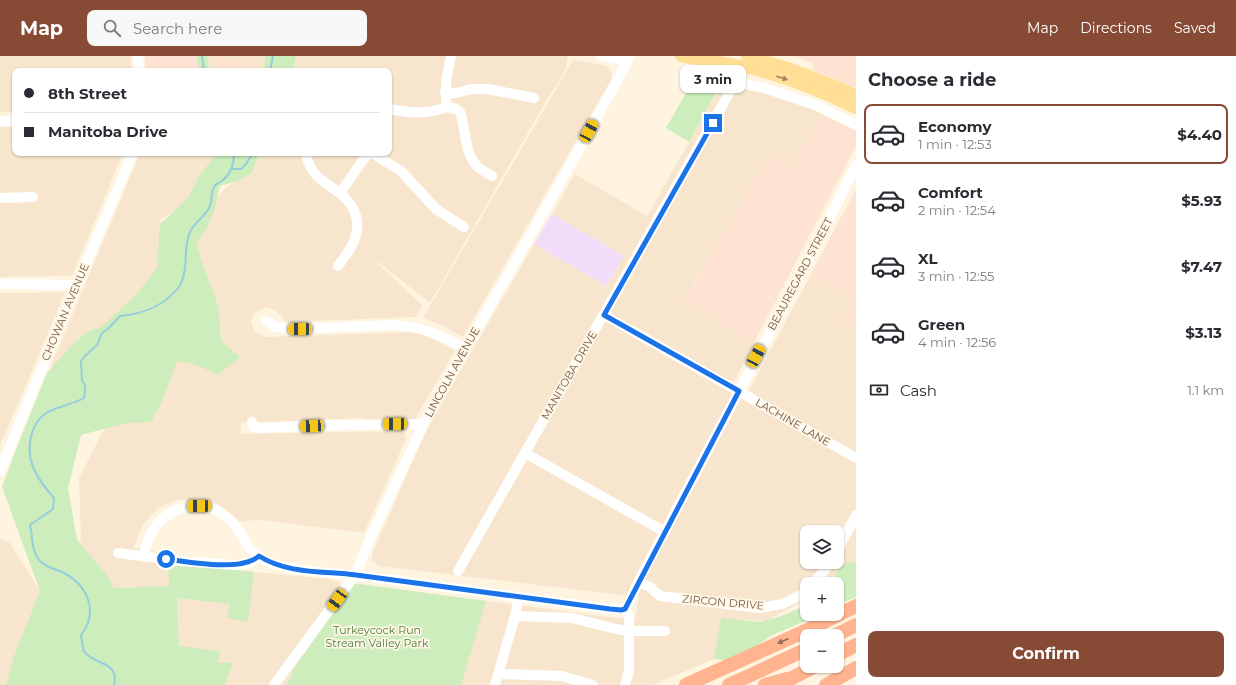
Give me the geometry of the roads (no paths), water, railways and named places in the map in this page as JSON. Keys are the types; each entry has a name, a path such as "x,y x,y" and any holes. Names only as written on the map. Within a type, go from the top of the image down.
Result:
{"highway":[{"path":"686,685 812,628 856,606"},
{"path":"844,631 856,625"},
{"path":"844,651 856,645"},
{"path":"729,685 800,652"},
{"path":"826,685 856,668"},
{"path":"779,685 803,673"},
{"path":"765,685 797,676"}],"main road":[{"path":"681,56 778,64 856,95"},
{"path":"746,62 856,108"}],"street":[{"path":"138,56 139,68"},
{"path":"447,107 445,93 451,56"},
{"path":"601,56 628,58"},
{"name":"LINCOLN AVENUE","path":"274,685 356,575 372,534 423,424 585,139 628,58"},
{"name":"MANITOBA DRIVE","path":"458,571 746,62"},
{"path":"736,82 764,88 815,105 856,125"},
{"path":"445,93 456,93 472,89 487,89 534,98"},
{"path":"392,109 418,113 434,112 447,107 456,109 460,112 468,148 472,157 480,168 492,176"},
{"path":"0,121 12,121"},
{"name":"CHOWAN AVENUE","path":"0,471 76,285 132,156"},
{"path":"306,156 308,165 315,174 326,184 347,198 352,205 358,223 355,240 352,247 338,266"},
{"path":"340,193 366,156"},
{"path":"377,156 401,171 436,209 464,227"},
{"name":"BEAUREGARD STREET","path":"623,610 628,605 638,582 817,243 840,194 856,165"},
{"path":"0,198 33,196"},
{"path":"0,284 76,285"},
{"name":"LACHINE LANE","path":"604,315 856,458"},
{"path":"266,321 276,327 291,329 394,324 408,325 423,329 465,348"},
{"path":"252,422 254,427 259,428 423,424"},
{"path":"525,453 665,532"},
{"path":"146,550 151,532 164,517 180,508 199,506 224,515 231,521 245,542 259,556 268,562 280,566 623,610 629,615 629,672 625,685"},
{"path":"844,537 856,514"},
{"path":"118,553 222,565 245,564 253,561 259,556"},
{"path":"819,577 825,569"},
{"name":"ZIRCON DRIVE","path":"638,582 650,587 660,596 760,608 782,604 800,595"},
{"path":"495,685 519,597"},
{"path":"515,616 572,618 628,631 665,631"},
{"path":"499,674 562,676 593,685"}],"waterway":[{"path":"202,56 204,68"},
{"path":"271,68 273,56"},
{"path":"114,685 115,677 113,671 109,667 93,659 83,649 81,635 86,626 90,609 85,592 72,578 64,573 48,567 36,556 30,525 53,509 54,498 37,476 33,467 30,453 31,437 36,424 46,413 84,398 85,385 82,380 81,361 97,345 102,333 120,316 145,311 159,305 172,295 178,288 184,275 186,246 190,232 209,208 213,189 226,177 230,171 233,164 234,156"},
{"path":"231,169 241,169 251,156"}],"park label":[{"name":"Turkeycock Run Stream Valley Park","path":"377,636"}]}
